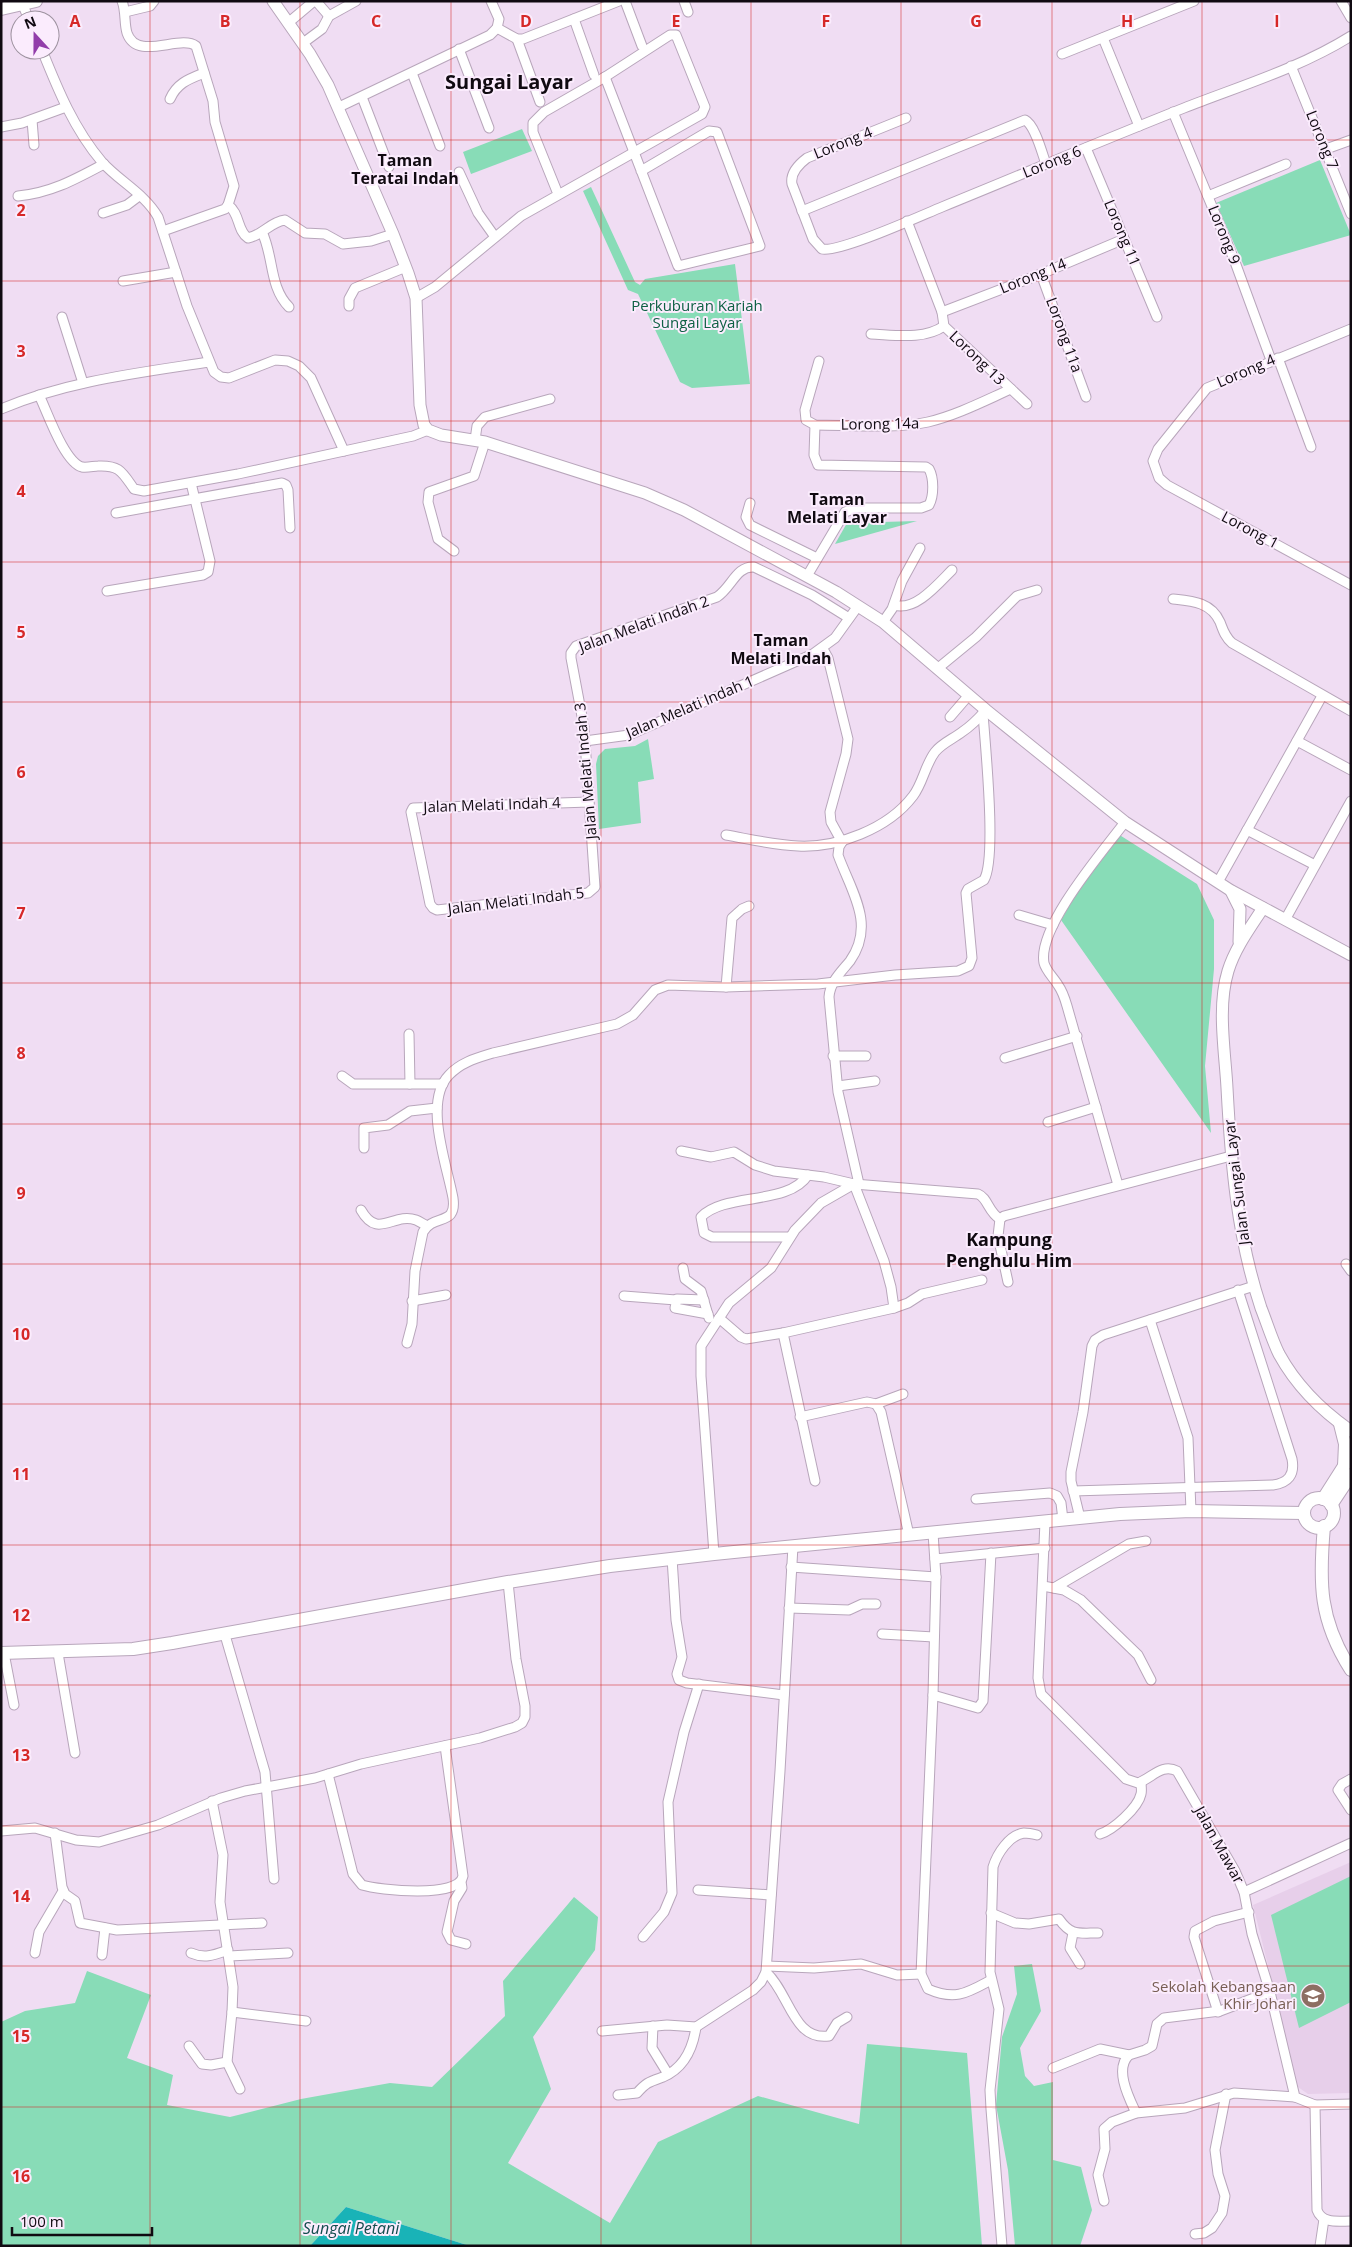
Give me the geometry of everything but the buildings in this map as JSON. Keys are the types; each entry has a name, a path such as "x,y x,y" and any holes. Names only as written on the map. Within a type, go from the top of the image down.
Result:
{"main road":[{"path":"1,9 27,3"},
{"path":"1327,1502 1348,1465 1340,1424"},
{"path":"1310,1501 1327,1502 1333,1512 1332,1519 1324,1526 1318,1527 1309,1524 1304,1513 1310,1501"},
{"path":"2,1653 58,1653 132,1649 225,1635 508,1582 672,1558 1120,1514 1191,1510 1304,1513"},
{"path":"1324,1526 1321,1581 1326,1618 1334,1641 1351,1670"}],"street":[{"path":"122,1 127,32 132,41 151,47 193,44 196,46 213,101 215,122 234,186 228,205 222,211 163,232"},
{"path":"125,12 150,6 154,1"},
{"path":"273,1 319,67 339,107 394,234 406,267 416,298 420,405 424,425 428,430 441,436 480,441 556,466 617,483 666,501 807,576 883,622 969,696 984,712 1125,822 1230,890 1351,955"},
{"path":"288,23 315,1 329,16"},
{"path":"303,43 324,26 329,16 356,1"},
{"path":"339,107 490,34 497,28 499,20 491,1"},
{"path":"497,28 517,39 530,37 619,1"},
{"path":"625,1 642,46"},
{"path":"684,1 688,12"},
{"path":"1062,54 1194,1"},
{"path":"1341,1 1351,18"},
{"path":"574,19 594,75"},
{"path":"416,298 435,287 521,216 694,120 704,111 705,107 676,35 670,35 605,77 544,112 533,123 533,132 558,194"},
{"name":"Lorong 6","path":"791,180 817,246 828,251 1291,66 1323,52 1351,36"},
{"path":"1103,38 1139,126"},
{"path":"517,39 540,102"},
{"path":"459,49 489,128"},
{"path":"46,60 66,107 84,141 104,164 155,212 214,372 224,378 233,377 280,359 299,366 311,378 344,451"},
{"name":"Lorong 7","path":"1291,66 1351,214"},
{"path":"412,73 440,146"},
{"path":"170,99 174,90 183,82 204,74"},
{"path":"605,77 634,153 641,171 678,266 760,246 716,132 709,130 641,171"},
{"path":"362,97 389,167"},
{"path":"1,127 32,120 66,107"},
{"name":"Lorong 9","path":"1173,112 1311,447"},
{"name":"Lorong 4","path":"791,180 799,165 807,158 906,118"},
{"path":"32,120 34,145"},
{"path":"802,211 1025,120 1028,121 1034,132 1046,164"},
{"path":"1326,149 1351,140"},
{"name":"Lorong 11","path":"1086,148 1157,317"},
{"path":"18,196 54,189 104,164"},
{"path":"1208,196 1286,164"},
{"path":"459,172 474,206 495,237"},
{"path":"102,213 127,205 139,196"},
{"path":"228,205 235,211 245,237 252,237 262,232 270,224 285,220 305,233 325,234 343,244 371,241 394,234"},
{"name":"Lorong 13","path":"907,221 942,312 944,326 1027,404"},
{"path":"262,232 270,255 276,290 289,307"},
{"name":"Lorong 14","path":"942,312 1041,274 1124,239"},
{"path":"349,306 349,299 355,288 406,267"},
{"path":"122,281 176,272"},
{"name":"Lorong 11a","path":"1041,274 1086,397"},
{"path":"62,317 83,383"},
{"path":"871,334 920,335 944,326"},
{"name":"Lorong 4","path":"1154,469 1154,457 1158,449 1207,388 1351,329"},
{"path":"807,576 841,516 851,509 921,508 929,505 932,498 932,475 929,469 926,468 818,465 814,455 816,425 806,420 805,410 819,361"},
{"path":"1,409 39,395 83,383 209,362"},
{"name":"Lorong 14a","path":"816,425 909,425 928,422 963,411 1011,389"},
{"path":"39,395 63,447 73,460 82,467 114,466 119,468 134,489 144,491 238,474 413,436 428,430"},
{"path":"454,551 438,539 428,502 429,492 474,476 480,441 477,426 480,420 550,399"},
{"path":"259,469 263,486"},
{"name":"Lorong 1","path":"1154,469 1159,478 1167,485 1351,585"},
{"path":"238,474 241,491"},
{"path":"107,591 203,575 208,572 210,561 191,483"},
{"path":"116,514 282,483 286,485 290,528"},
{"path":"750,502 746,517 750,525 817,558"},
{"path":"883,622 894,605 902,581 920,548"},
{"name":"Jalan Melati Indah 2","path":"571,653 580,644 717,597 731,586 741,569 754,567 812,595 849,618"},
{"path":"894,605 901,607 910,605 934,588 952,570"},
{"path":"937,669 976,637 1017,596 1037,590"},
{"path":"1172,599 1193,601 1208,606 1217,615 1228,639 1322,696 1351,711"},
{"name":"Jalan Melati Indah 1","path":"586,741 629,735 823,649 835,638 858,606"},
{"path":"823,649 828,658 848,739 846,754 830,812 831,822 842,842"},
{"name":"Jalan Melati Indah 3","path":"571,653 586,741 594,890"},
{"path":"950,717 969,696"},
{"path":"1218,882 1322,696"},
{"path":"726,835 798,846 842,842 882,823 902,808 920,786 932,756 938,748 963,732 984,712"},
{"path":"407,1344 412,1324 415,1271 423,1232 426,1226 450,1216 454,1206 436,1108 442,1084 456,1068 476,1058 562,1035 617,1024 632,1015 648,996 661,986 676,984 726,987 832,983 895,975 958,971 969,966 972,958 966,893 968,889 984,880 988,866 989,799 984,712"},
{"path":"1297,741 1351,770"},
{"name":"Jalan Melati Indah 4","path":"437,910 430,904 411,812 413,808 589,802"},
{"path":"1285,920 1351,802"},
{"path":"1118,1185 1077,1036 1063,993 1044,964 1045,946 1053,925 1081,879 1125,822"},
{"path":"1247,830 1315,865"},
{"path":"842,842 838,855 859,908 862,924 861,938 857,949 832,983 829,997 834,1056 844,1124 856,1184 884,1261 894,1308"},
{"name":"Jalan Melati Indah 5","path":"437,910 588,893 594,890"},
{"path":"1230,890 1240,909 1241,928 1238,946"},
{"path":"726,987 732,918 742,909 749,906"},
{"name":"Jalan Sungai Layar","path":"1263,908 1238,946 1227,972 1224,991 1224,1034 1231,1156 1240,1230 1254,1286 1279,1354 1307,1392 1351,1432"},
{"path":"1019,915 1053,925"},
{"path":"409,1034 410,1084"},
{"path":"1005,1058 1077,1036"},
{"path":"834,1056 866,1056"},
{"path":"342,1076 353,1084 442,1084"},
{"path":"838,1086 875,1081"},
{"path":"1048,1122 1096,1107"},
{"path":"364,1148 364,1128 393,1124 398,1117 410,1111 436,1108"},
{"path":"681,1151 716,1157 734,1152 746,1161 768,1170 856,1184 978,1194 984,1198 990,1212 1000,1219"},
{"path":"1000,1219 1011,1213 1231,1156"},
{"path":"790,1238 712,1237 704,1233 702,1217 708,1211 724,1205 780,1193 799,1184 808,1175"},
{"path":"714,1554 700,1356 703,1341 736,1295 773,1266 790,1238 822,1203 856,1184"},
{"path":"361,1210 366,1219 372,1224 379,1225 408,1219 416,1220 426,1226"},
{"path":"1000,1219 998,1236 1008,1282"},
{"path":"683,1268 685,1280 699,1288 712,1328"},
{"path":"719,1318 746,1339 783,1333 894,1308 908,1303 922,1294 982,1280"},
{"path":"1080,1518 1073,1491 1071,1472 1092,1346 1099,1337 1254,1286"},
{"path":"1073,1491 1281,1484 1288,1480 1293,1470 1292,1459 1238,1290"},
{"path":"412,1301 446,1295"},
{"path":"624,1296 704,1300"},
{"path":"676,1300 676,1309 708,1314"},
{"path":"1150,1320 1188,1438 1191,1510"},
{"path":"783,1333 814,1481"},
{"path":"800,1417 867,1402 876,1404 903,1394"},
{"path":"876,1404 881,1412 909,1535"},
{"path":"976,1499 1050,1493 1057,1496 1060,1503 1062,1520"},
{"path":"1045,1522 1038,1678 1041,1694 1126,1779 1135,1783 1142,1782 1142,1794 1138,1800 1114,1827 1100,1834"},
{"path":"934,1533 936,1577 933,1696 921,1974 928,1989 948,1995 963,1994 991,1980"},
{"path":"1054,1588 1129,1544 1146,1541"},
{"path":"602,2031 653,2026 683,2025 696,2027 753,1990 761,1982 766,1969 793,1546"},
{"path":"935,1559 1045,1548"},
{"path":"933,1696 978,1708 983,1701 991,1553"},
{"path":"672,1558 676,1620 682,1657 677,1674 679,1680 693,1684 784,1695"},
{"path":"792,1568 936,1577"},
{"path":"1,1830 35,1828 86,1842 99,1842 158,1825 212,1801 266,1786 328,1774 505,1731 522,1723 525,1717 525,1706 516,1659 508,1582"},
{"path":"1043,1586 1068,1591 1080,1600 1138,1655 1151,1680"},
{"path":"789,1608 849,1610 862,1604 876,1604"},
{"path":"882,1634 934,1637"},
{"path":"225,1635 260,1753 266,1786 274,1879"},
{"path":"2,1653 14,1705"},
{"path":"58,1653 75,1753"},
{"path":"643,1937 664,1912 672,1893 668,1802 693,1684"},
{"path":"445,1746 464,1876 461,1882 462,1888 454,1901 447,1932 451,1940 466,1944"},
{"name":"Jalan Mawar","path":"1142,1782 1163,1769 1171,1768 1177,1771 1236,1871 1244,1892 1252,1934 1270,1992 1295,2097"},
{"path":"328,1774 353,1874 362,1885 396,1891 443,1889 461,1882"},
{"path":"1351,1779 1342,1784 1338,1790 1351,1810"},
{"path":"212,1801 224,1863 220,1892 233,1987 226,2062 240,2089"},
{"path":"35,1952 39,1932 63,1892 55,1833"},
{"path":"1002,2246 990,2090 999,2010 991,1980 993,1867 997,1854 1010,1841 1023,1833 1037,1835"},
{"path":"1244,1892 1351,1843"},
{"path":"698,1890 771,1895"},
{"path":"63,1892 75,1901 80,1923 117,1930 262,1923"},
{"path":"1218,2012 1194,1937 1195,1931 1197,1928 1214,1921 1249,1912"},
{"path":"991,1914 1015,1923 1029,1924 1059,1919 1072,1933 1098,1933"},
{"path":"102,1955 105,1928"},
{"path":"1072,1933 1070,1948 1080,1964"},
{"path":"191,1953 201,1957 229,1953 288,1953"},
{"path":"766,1969 814,1968 861,1964 896,1975 921,1974"},
{"path":"766,1969 777,1984 799,2024 812,2035 829,2036 837,2023 847,2017"},
{"path":"1053,2068 1100,2049 1129,2055 1145,2050 1152,2046 1157,2024 1164,2018 1218,2012 1270,1992"},
{"path":"232,2012 306,2021"},
{"path":"653,2026 652,2048 668,2074"},
{"path":"618,2095 637,2093 646,2082 668,2074 683,2061 690,2052 696,2027"},
{"path":"189,2046 202,2064 211,2065 226,2062"},
{"path":"1129,2055 1124,2064 1124,2077 1136,2114"},
{"path":"1104,2201 1098,2175 1105,2149 1104,2129 1112,2122 1136,2114 1185,2108 1226,2094 1242,2092 1295,2097 1315,2105 1351,2104"},
{"path":"1195,2234 1204,2233 1212,2228 1222,2214 1225,2196 1218,2174 1215,2150 1226,2094"},
{"path":"1315,2105 1316,2201 1319,2214 1324,2219 1351,2221"},
{"path":"1320,2246 1324,2219"}],"shaded area":[{"name":"Sekolah Kebangsaan Khir Johari","path":"1351,1862 1351,2093 1308,2094 1298,2087 1253,1905"}],"green space":[{"path":"522,129 532,151 471,174 463,152"},
{"path":"1320,160 1351,235 1244,266 1216,203"},
{"name":"Perkuburan Kariah Sungai Layar","path":"591,187 635,282 640,285 645,279 735,264 750,384 692,388 680,382 638,294 628,290 583,191"},
{"path":"917,521 835,544 847,523"},
{"path":"648,739 654,779 638,782 641,823 599,829 596,764 598,756 605,749 635,746"},
{"path":"1118,834 1197,884 1214,920 1214,969 1205,1066 1211,1133 1061,920 1084,880"},
{"path":"1351,1876 1351,2002 1299,2028 1271,1915"},
{"path":"574,1897 598,1917 595,1950 533,2037 551,2089 508,2163 610,2223 658,2142 758,2096 859,2124 867,2044 967,2053 982,2246 470,2246 346,2207 310,2246 1,2246 1,2022 25,2011 75,2003 87,1971 151,1995 127,2058 173,2075 167,2105 230,2117 301,2099 390,2083 432,2087 505,2016 503,1981"},
{"path":"1032,1964 1041,2011 1020,2048 1025,2076 1034,2086 1053,2082 1053,2160 1081,2167 1092,2210 1080,2246 1015,2246 1008,2170 996,2105 1002,2037 1017,1994 1014,1966"}],"water":[{"name":"Sungai Petani","path":"346,2207 470,2246 310,2246"}],"place":[{"name":"Sekolah Kebangsaan Khir Johari","path":"1313,1996"}],"district":[{"name":"Sungai Layar","path":"509,82"},
{"name":"Taman Teratai Indah","path":"405,169"},
{"name":"Taman Melati Layar","path":"837,508"},
{"name":"Taman Melati Indah","path":"781,649"},
{"name":"Kampung Penghulu Him","path":"1009,1250"}]}
